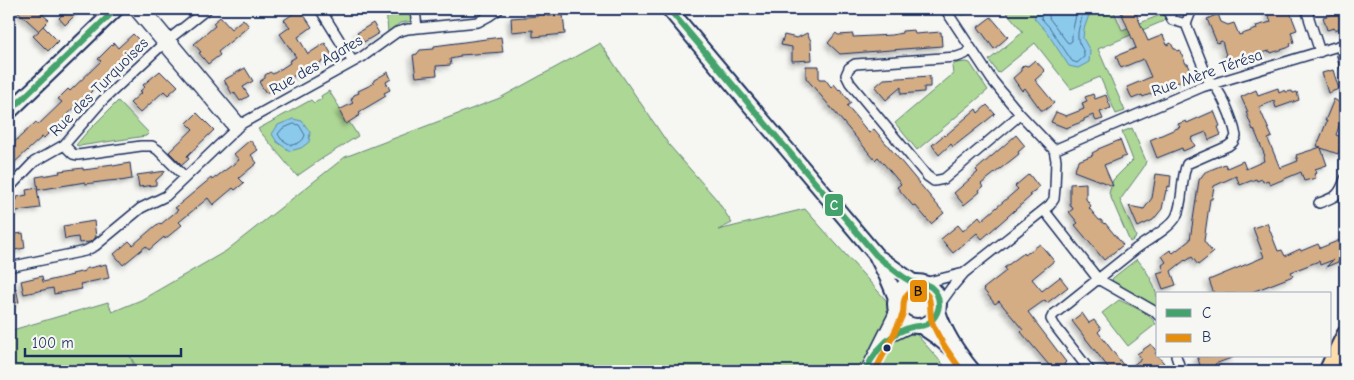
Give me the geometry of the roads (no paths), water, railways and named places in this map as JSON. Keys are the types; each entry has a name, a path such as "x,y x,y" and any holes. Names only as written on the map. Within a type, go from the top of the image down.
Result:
{"main road":[{"path":"9,112 116,9"},
{"path":"669,9 876,255 888,279 902,321 908,325 918,326 928,323 934,318 939,308"},
{"path":"876,255 918,283 930,286 935,291 945,330 960,356"},
{"path":"896,304 902,288 918,283"},
{"path":"918,326 937,337 960,356 973,371"},
{"path":"1327,371 1345,334"}],"street":[{"path":"9,267 85,251 95,246 141,208 166,196 238,127 167,42 133,9"},
{"path":"145,9 167,42"},
{"path":"167,42 207,9"},
{"path":"320,9 352,62"},
{"path":"415,9 417,28"},
{"name":"Rue des Agates","path":"238,127 352,62 397,32 417,28 478,22 499,9"},
{"path":"939,308 952,287 964,273 1050,206 1054,199 1056,160 1054,150 1019,113 992,80 945,9"},
{"path":"1167,9 1172,20 1186,24"},
{"path":"1090,371 1054,326 1051,319 1053,315 1098,278 1169,225 1175,219 1178,211 1184,171 1187,164 1233,142 1236,136 1220,93 1208,79 1186,24 1190,14 1188,9"},
{"path":"1306,9 1320,52"},
{"name":"Rue des Turquoises","path":"9,188 34,162 64,145 102,101 167,42"},
{"path":"1342,45 1345,66"},
{"name":"Rue Mère Térésa","path":"1054,150 1202,88 1342,45"},
{"path":"971,49 957,57 855,64 849,68 846,74 850,83 927,176 934,181 944,179 1015,119 1019,113"},
{"path":"64,145 73,154 152,146 185,177"},
{"path":"1319,203 1334,197 1341,190 1345,179"},
{"path":"1044,210 1098,278 1156,313"},
{"path":"918,283 964,273"},
{"path":"865,371 896,304"},
{"path":"872,356 893,336 918,326"},
{"path":"1177,358 1181,371"}],"water":[{"path":"1040,9 1087,9 1089,15 1083,38 1090,51 1089,62 1078,68 1069,66 1046,31 1034,18"},
{"path":"293,119 302,121 310,132 309,142 301,148 290,151 277,142 272,134 278,125"}]}
